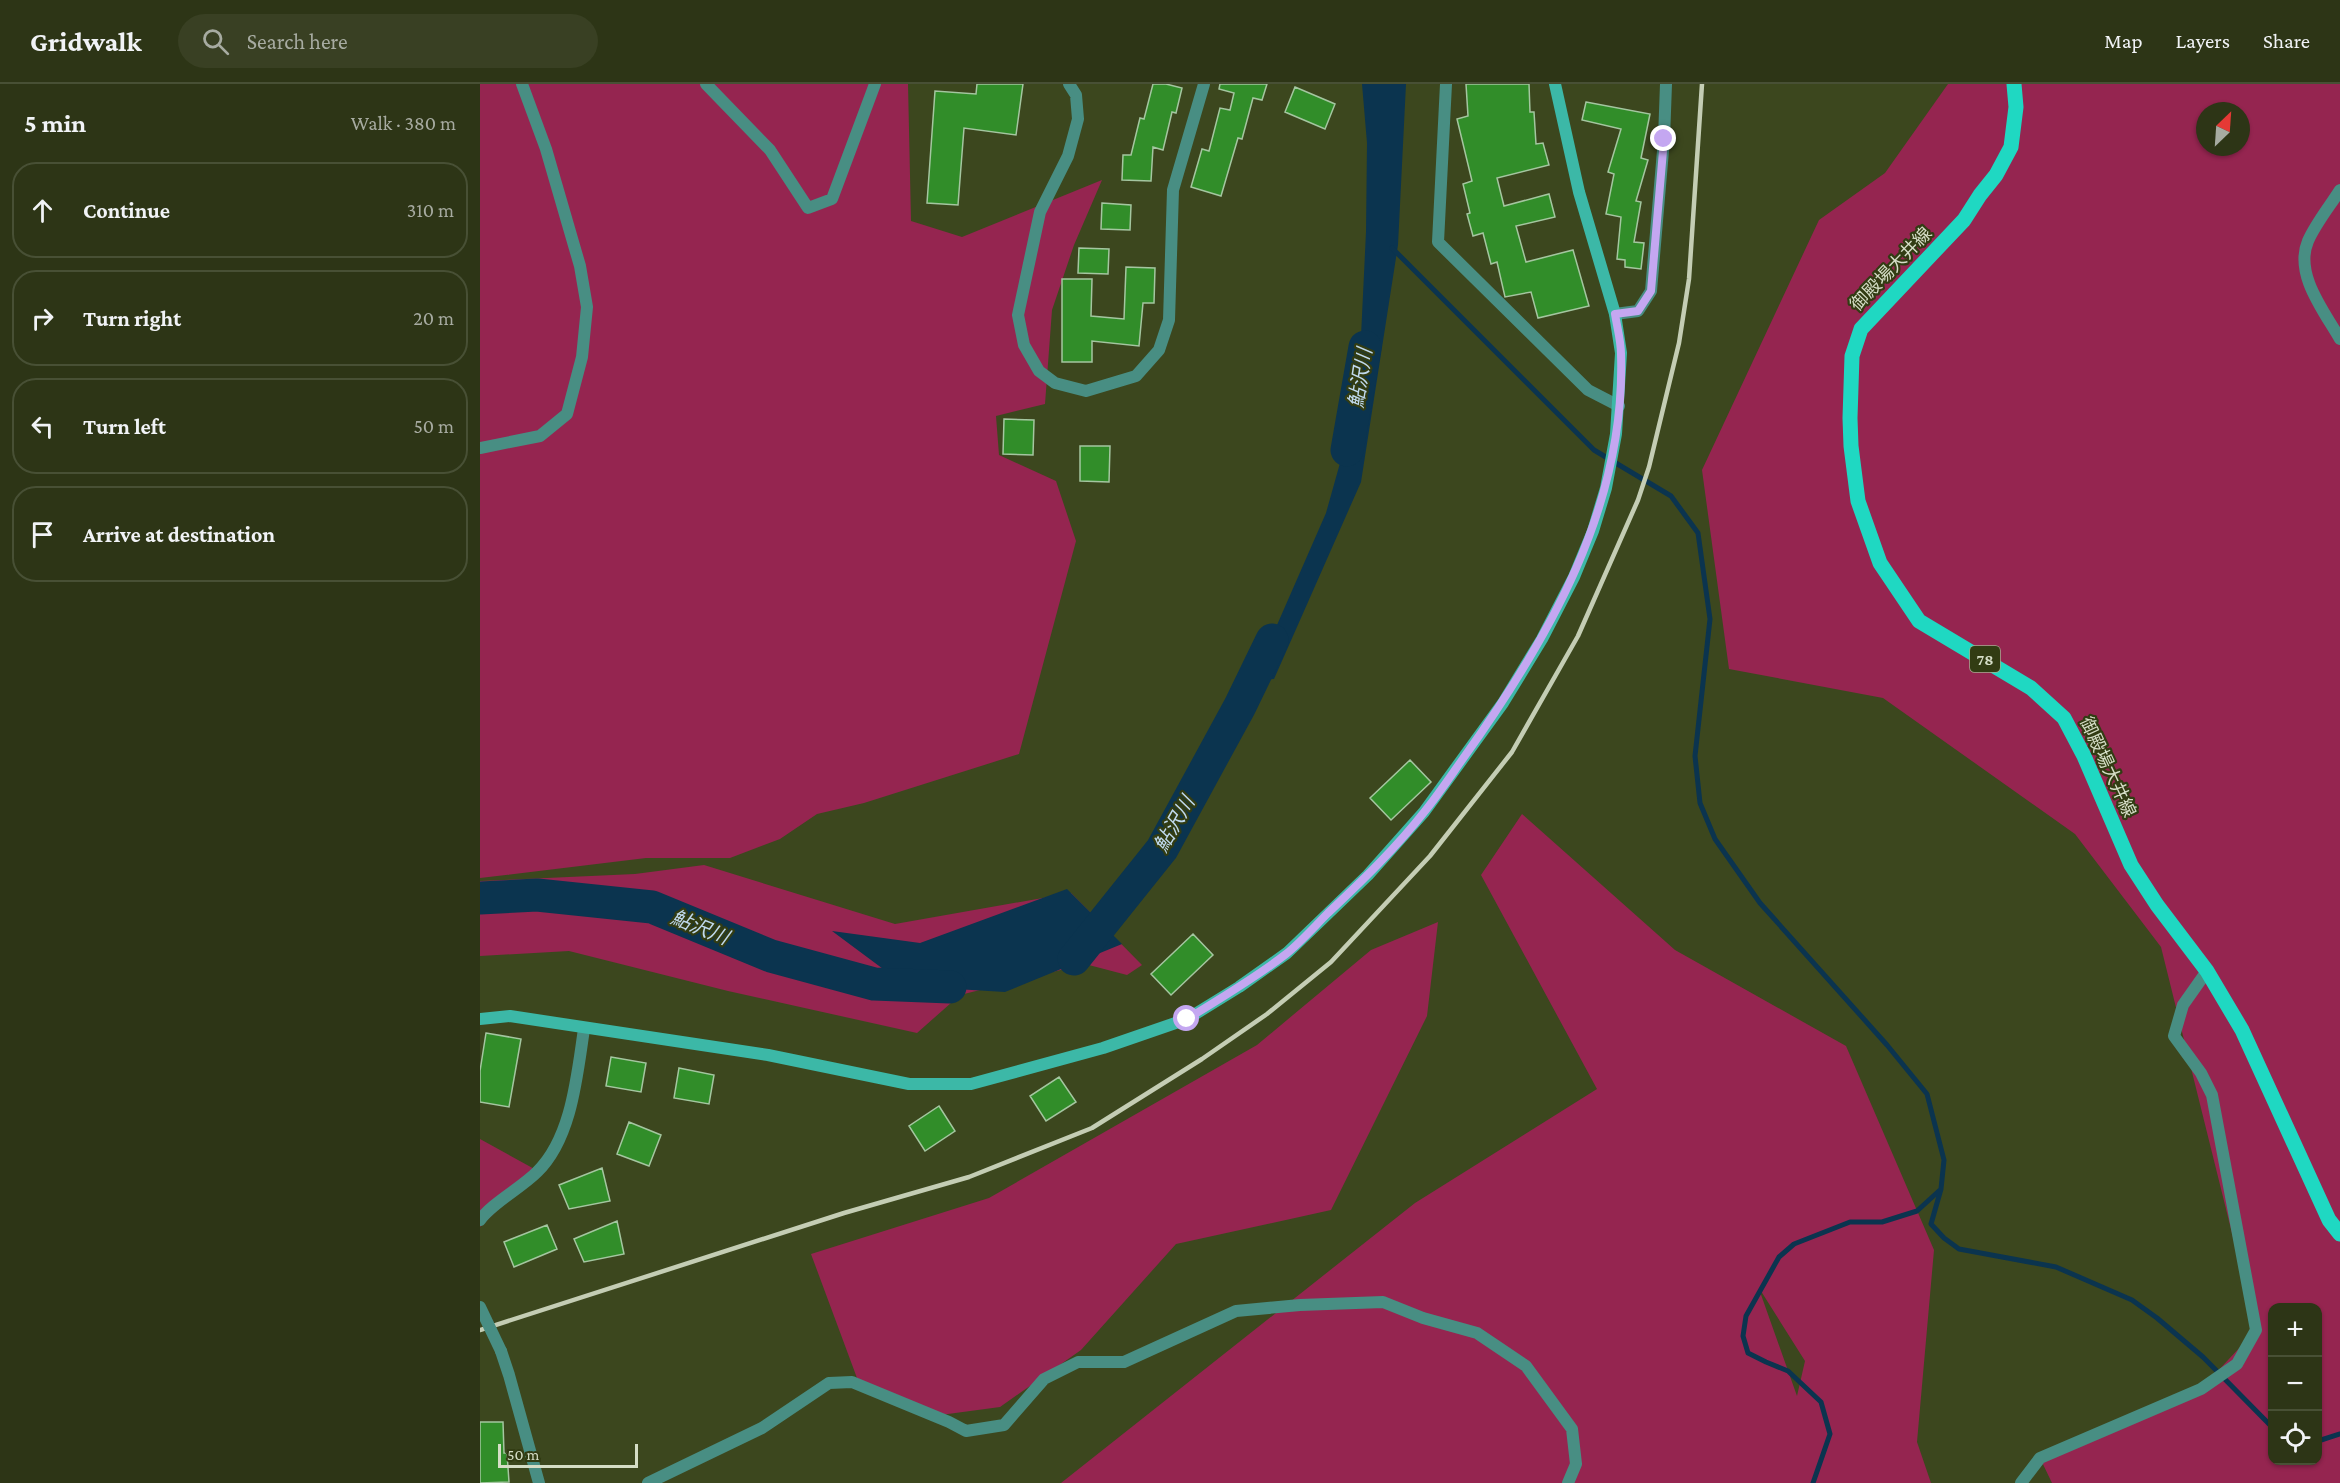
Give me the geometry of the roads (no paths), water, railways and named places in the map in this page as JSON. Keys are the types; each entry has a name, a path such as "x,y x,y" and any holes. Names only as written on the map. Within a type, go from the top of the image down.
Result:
{"main road":[{"name":"御殿場大井線","path":"2014,84 2016,117 2012,147 1996,175 1964,219 1861,329 1852,356 1850,418 1858,501 1880,563 1919,621 2031,688 2064,718 2084,756 2131,865 2157,905 2207,971 2242,1030 2329,1220 2340,1234"}],"street":[{"path":"480,448 540,436 567,414 582,357 587,307 580,266 546,149 522,84"},
{"path":"706,84 770,150 808,208 832,199 875,84"},
{"path":"1069,84 1076,95 1078,119 1068,156 1040,212 1018,315 1024,345 1039,371 1055,383 1086,391 1136,376 1159,350 1169,320 1173,190 1204,84"},
{"path":"1446,84 1438,242 1588,390 1619,406"},
{"path":"480,1019 510,1016 768,1055 909,1084 971,1084 1103,1048 1187,1019 1239,987 1287,953 1368,875 1425,812 1503,703 1542,639 1574,577 1593,531 1606,488 1616,434 1621,353 1615,314 1579,192 1555,84"},
{"path":"1615,314 1638,311 1651,291 1664,139 1666,84"},
{"path":"2340,190 2308,241 2303,260 2312,289 2340,339"},
{"path":"2021,1483 2040,1458 2201,1389 2237,1364 2256,1330 2212,1095 2201,1073 2174,1036 2183,1005 2207,971"},
{"path":"480,1220 485,1213 512,1194 538,1171 559,1144 577,1078 584,1029"},
{"path":"648,1483 762,1428 829,1383 852,1383 966,1431 1004,1425 1044,1379 1078,1362 1124,1362 1236,1311 1300,1305 1383,1302 1423,1318 1477,1333 1526,1366 1572,1429 1576,1464 1568,1483"},
{"path":"480,1307 501,1351 509,1375 538,1483"}],"water":[{"path":"1362,84 1406,84 1398,245 1361,482 1274,679 1253,680 1326,513 1358,399 1366,232 1367,143"},
{"path":"1067,889 1122,944 1005,992 906,986 832,931 920,943"}],"waterway":[{"path":"1392,248 1594,450 1671,496 1698,533 1710,619 1695,756 1700,803 1715,839 1760,903 1887,1045 1927,1094 1944,1160 1941,1189 1931,1224 1959,1249 2056,1267 2132,1300 2203,1357 2268,1423"},
{"name":"鮎沢川","path":"1347,450 1365,347"},
{"name":"鮎沢川","path":"1074,959 1162,849 1240,706 1272,640"},
{"name":"鮎沢川","path":"480,898 537,895 652,907 771,956 874,984 950,987"},
{"path":"1813,1483 1830,1434 1821,1402 1788,1371 1748,1353 1743,1336 1746,1316 1779,1257 1794,1244 1850,1222 1882,1222 1917,1211 1940,1190"},
{"path":"2322,1440 2340,1434"}],"railway":[{"path":"480,1330 844,1213 969,1177 1092,1128 1202,1059 1267,1014 1331,962 1430,856 1512,752 1578,636 1638,500 1649,467 1679,343 1689,279 1702,84"}]}
